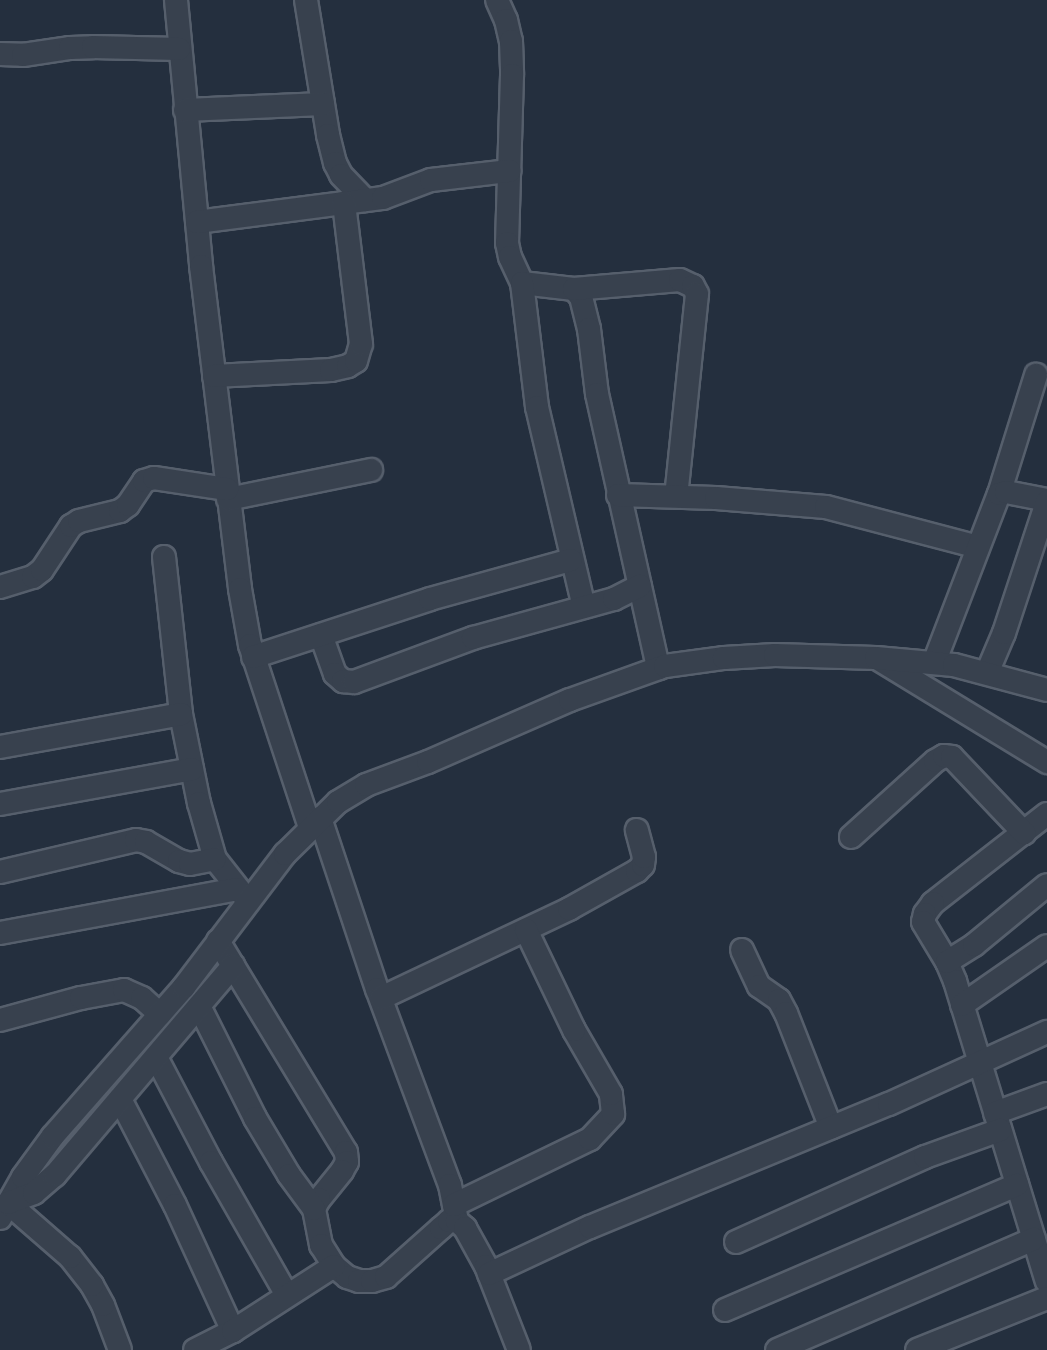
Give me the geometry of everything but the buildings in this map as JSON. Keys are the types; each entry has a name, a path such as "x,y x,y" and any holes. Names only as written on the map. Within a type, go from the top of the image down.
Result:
{"street":[{"path":"176,0 185,110 214,376 240,589 253,657 420,1100 450,1185 455,1213 489,1274 519,1350"},
{"path":"214,376 331,370 348,366 356,361 361,344 354,202 335,163 306,0"},
{"path":"497,0 506,20 511,41 507,243 513,267 522,283 537,407 571,560 584,607"},
{"path":"0,54 23,55 81,47 179,49"},
{"path":"185,110 323,104"},
{"path":"197,222 383,198 431,180 509,171"},
{"path":"522,283 574,289 680,280 693,286 697,294 676,496"},
{"path":"574,289 585,308 597,394 658,668"},
{"path":"934,663 999,494 1036,375"},
{"path":"0,587 33,577 42,570 71,526 79,521 120,511 128,505 144,481 154,478 228,494 371,470"},
{"path":"987,673 1005,633 1047,501 1006,492 999,494"},
{"path":"618,495 676,496 826,507 978,548"},
{"path":"164,558 181,714 192,769 215,859 243,895"},
{"path":"253,657 430,599 571,560"},
{"path":"321,635 335,674 343,681 354,682 473,638 614,599 640,586"},
{"path":"4,1211 23,1177 53,1136 160,1014 218,942 243,895 338,802 366,785 428,762 570,700 658,668 754,656 876,658 934,663 987,673 1047,690"},
{"path":"876,658 1047,762"},
{"path":"0,747 181,714"},
{"path":"851,837 934,760 944,756 952,758 1024,833"},
{"path":"0,804 192,769"},
{"path":"1046,1274 947,962 923,922 925,914 944,894 1047,814"},
{"path":"381,998 569,909 637,871 643,865 644,857 637,830"},
{"path":"0,872 136,840 146,842 179,861 190,864 215,859"},
{"path":"947,962 974,945 1047,885"},
{"path":"0,933 243,895"},
{"path":"199,1006 255,1118 289,1175 314,1209 321,1245 334,1266 346,1277 359,1281 372,1281 386,1277 455,1213 590,1139 613,1114 610,1094 574,1030 526,930"},
{"path":"218,942 346,1152 347,1162 342,1171 319,1198 314,1209"},
{"path":"962,1005 1047,946"},
{"path":"742,950 759,986 779,1000 786,1013 831,1128"},
{"path":"4,1211 34,1193 56,1175 233,966"},
{"path":"0,1020 81,998 124,990 142,998 160,1014"},
{"path":"489,1274 590,1227 889,1104 979,1061 1047,1032"},
{"path":"156,1057 211,1162 287,1295"},
{"path":"736,1242 925,1157 997,1122 1047,1094"},
{"path":"120,1099 175,1205 233,1331"},
{"path":"725,1310 1017,1185"},
{"path":"4,1211 70,1257 92,1285 103,1305 120,1350"},
{"path":"777,1350 1034,1239"},
{"path":"195,1350 233,1331 334,1266"},
{"path":"917,1350 1047,1298"}]}
